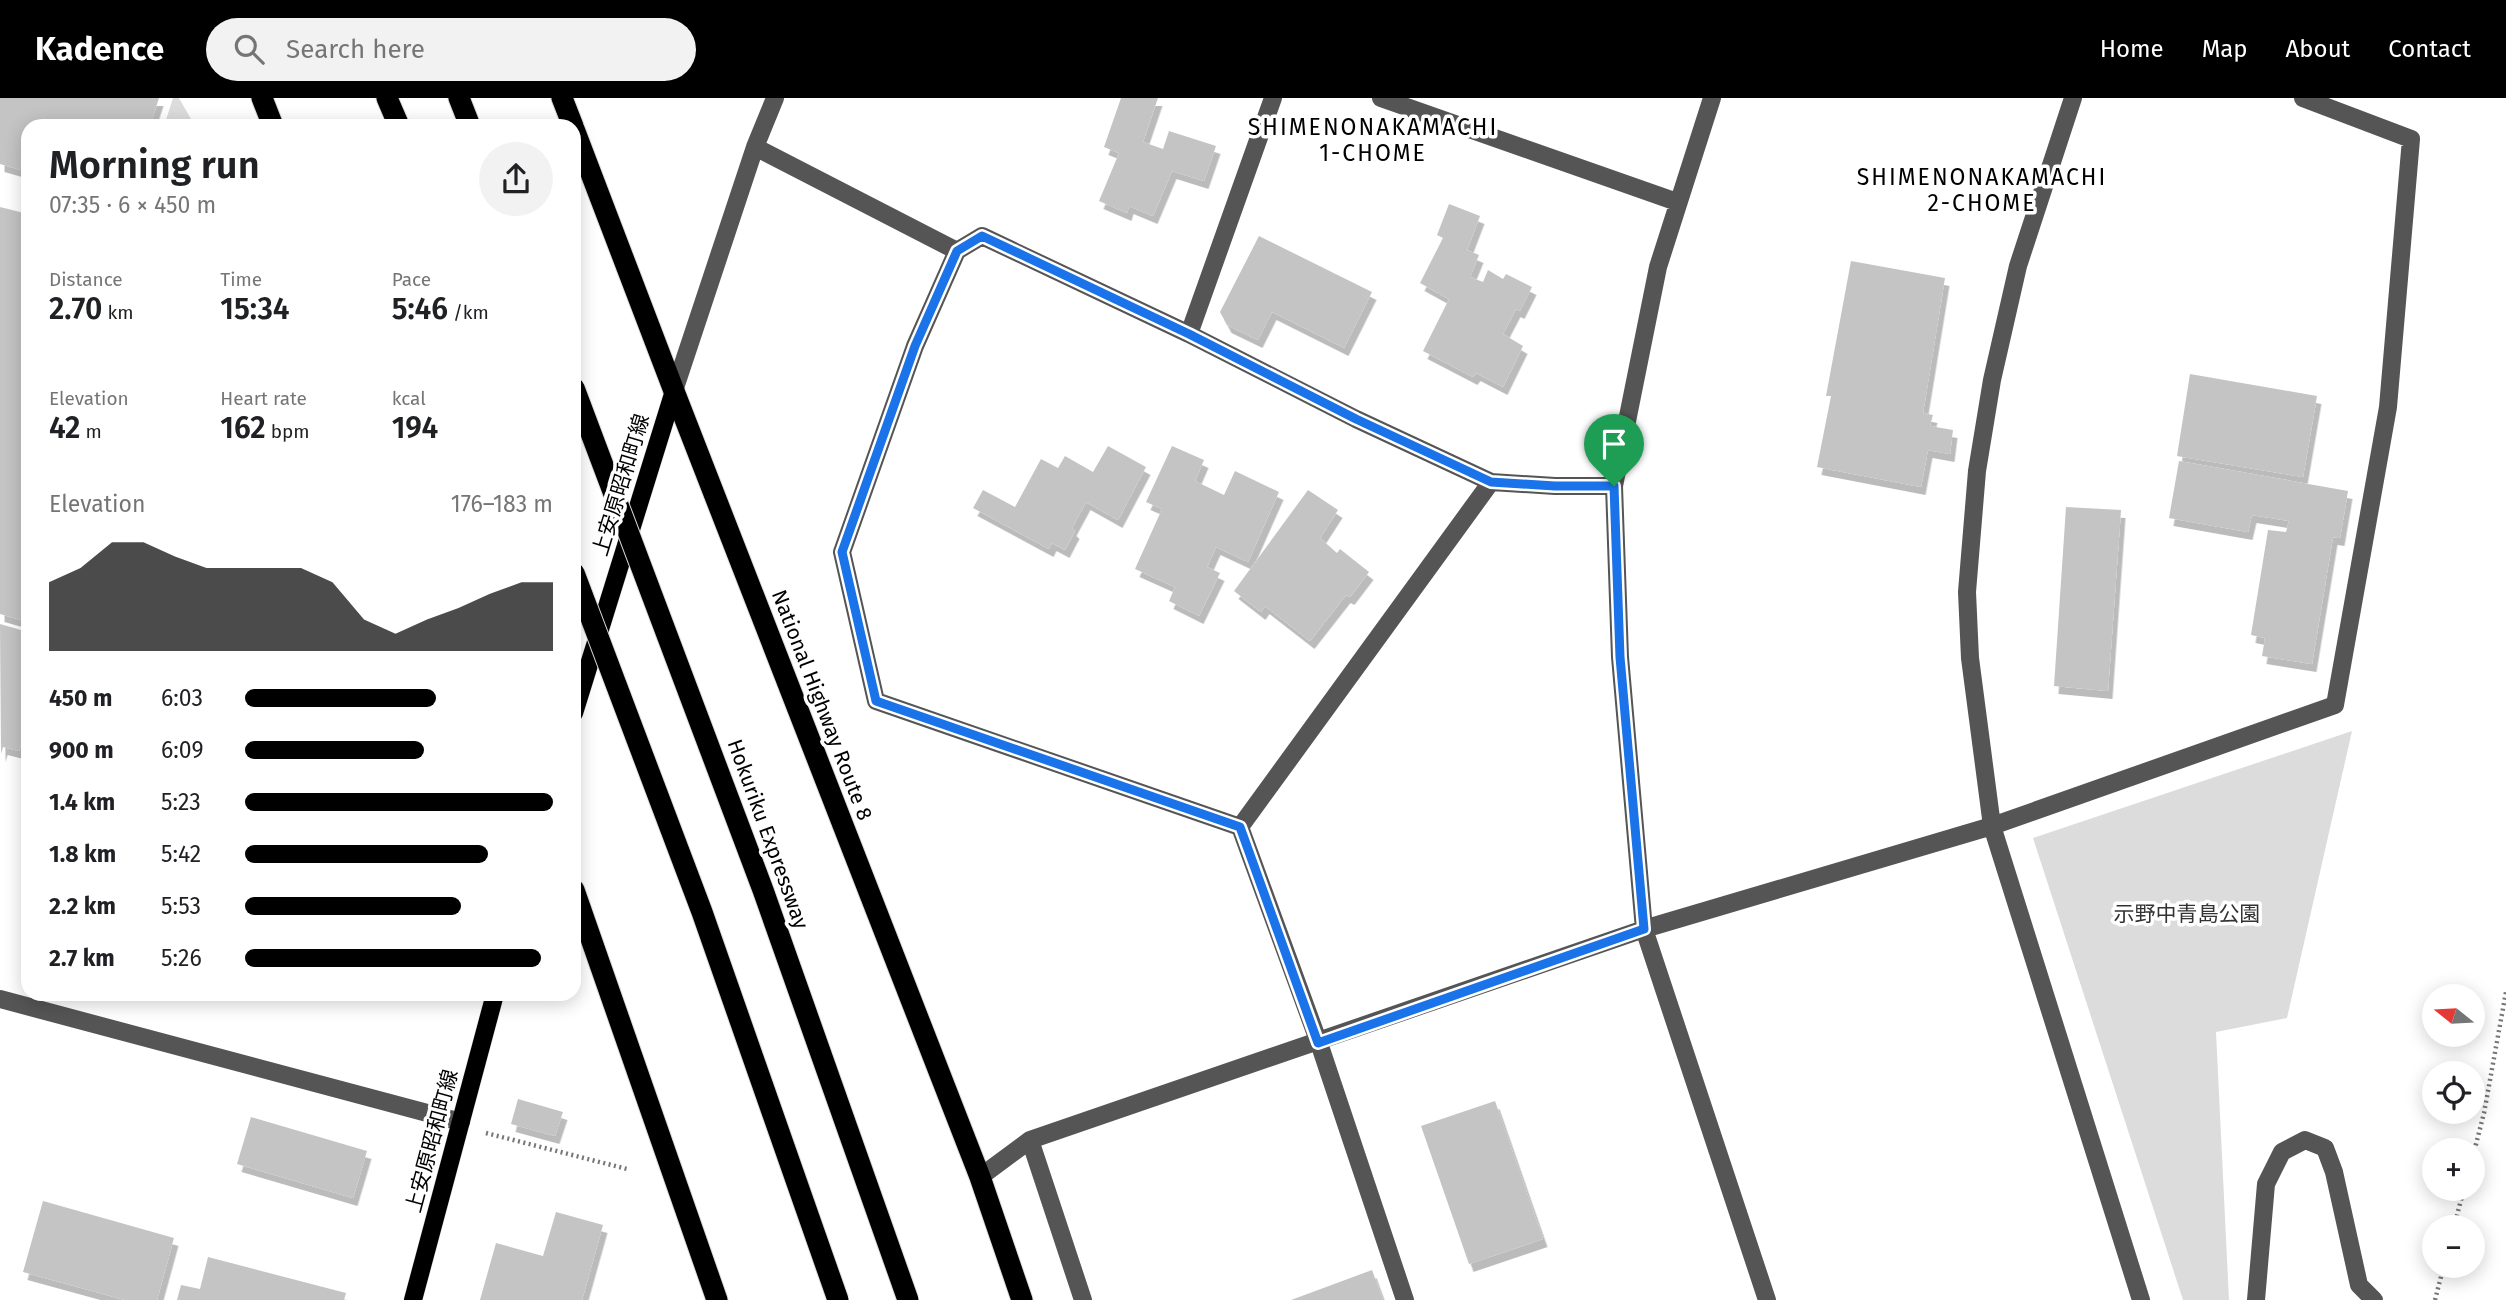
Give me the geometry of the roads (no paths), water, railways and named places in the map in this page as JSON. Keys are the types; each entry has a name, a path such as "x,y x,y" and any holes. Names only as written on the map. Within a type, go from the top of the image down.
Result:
{"highway":[{"path":"262,98 270,119"},
{"path":"387,98 395,119"},
{"path":"459,98 467,119"},
{"name":"National Highway Route 8","path":"562,98 570,119"},
{"name":"National Highway Route 8","path":"581,149 980,1177 1022,1300"},
{"name":"Hokuriku Expressway","path":"581,407 763,890 908,1300"},
{"path":"581,592 702,912 838,1300"},
{"path":"581,910 717,1300"}],"main road":[{"name":"上安原昭和町線","path":"581,690 674,391"},
{"name":"上安原昭和町線","path":"413,1300 493,1001"}],"street":[{"path":"674,391 755,147 775,98"},
{"path":"1189,334 1273,98"},
{"path":"1381,98 1404,101 1678,202"},
{"path":"1712,98 1658,267 1614,486 1620,657 1644,929 1767,1300"},
{"path":"2073,98 2018,266 1993,380 1977,471 1967,592 1970,658 1992,826 2141,1300"},
{"path":"980,1177 1030,1140 1644,929 1992,826 2335,705 2388,407 2411,139 2303,98"},
{"path":"755,147 957,251"},
{"path":"1240,827 876,701 842,552 915,346 957,251 982,236 1491,482 1614,486"},
{"path":"1240,827 1491,482"},
{"path":"1240,827 1318,1043 1405,1300"},
{"path":"0,999 461,1122"},
{"path":"1030,1140 1083,1300"},
{"path":"2256,1300 2266,1184 2282,1152 2305,1140 2325,1148 2334,1172 2359,1285 2374,1300"}],"district":[{"name":"SHIMENONAKAMACHI 1-CHOME","path":"1373,140"},
{"name":"SHIMENONAKAMACHI 2-CHOME","path":"1982,190"}],"park label":[{"name":"示野中青島公園","path":"2187,914"}]}
